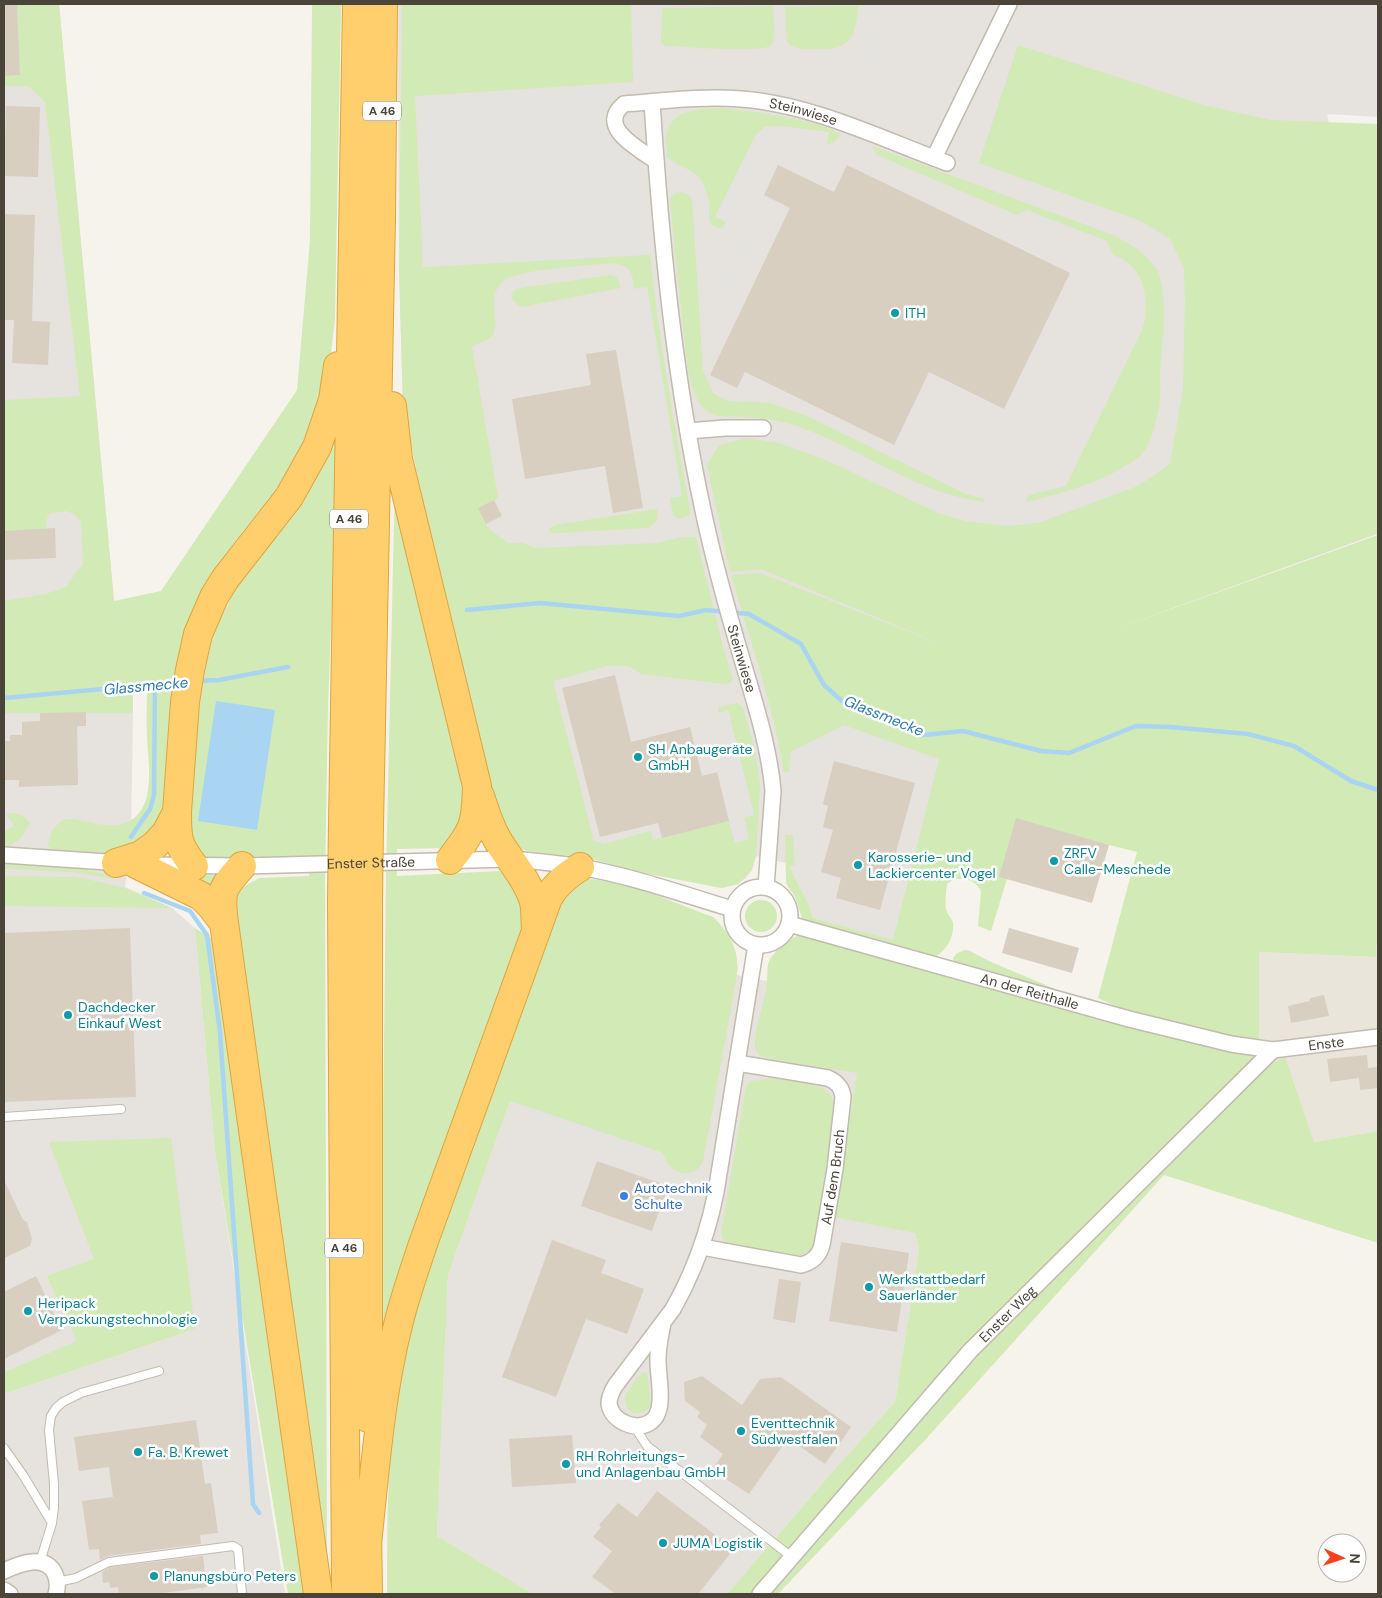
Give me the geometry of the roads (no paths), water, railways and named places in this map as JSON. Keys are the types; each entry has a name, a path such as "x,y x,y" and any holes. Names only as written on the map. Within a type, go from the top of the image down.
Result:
{"highway":[{"name":"A 46","path":"346,1594 356,825 355,213 357,4"},
{"name":"A 46","path":"356,825 381,218 383,4"},
{"path":"194,866 179,845 177,812 185,702 198,634 214,597 242,556 297,485 318,447 333,400 355,213"},
{"path":"381,218 392,411 398,459 477,786 489,823 497,840 522,876 534,902 536,933"},
{"path":"450,860 464,844 475,822 477,786"},
{"path":"126,864 155,845 166,833 177,812"},
{"path":"126,864 201,896 224,922"},
{"path":"242,866 224,886 222,898 224,922 318,1594"},
{"path":"368,1544 386,1388 407,1291 548,898 565,876 580,867"},
{"name":"A 46","path":"355,901 368,1594"}],"street":[{"path":"997,4 1000,24"},
{"path":"1000,24 1009,4"},
{"name":"Steinwiese","path":"656,162 625,138 614,124 618,109 624,104 708,98 741,99 770,103 821,116 940,160 1000,24"},
{"name":"Steinwiese","path":"652,102 668,301 688,431 706,525 724,598 763,735 772,780 773,791 766,887"},
{"path":"688,431 725,428 763,428"},
{"name":"Enster Straße","path":"4,856 126,864 194,866 450,860 546,862 580,867 638,881 732,909"},
{"path":"766,887 780,894 787,902 790,911 789,924 781,936 774,942 756,945 747,942 735,929 732,909 736,900 743,892 752,888 766,887"},
{"name":"An der Reithalle","path":"789,924 1138,1021 1231,1044 1273,1050"},
{"path":"663,1323 658,1358 660,1400 658,1413 655,1419 647,1425 634,1426 623,1422 615,1416 611,1410 610,1399 615,1386 681,1296 702,1247 716,1192 756,945"},
{"name":"Enste","path":"1273,1050 1378,1037"},
{"name":"Enster Weg","path":"760,1594 970,1351 1273,1050"},
{"name":"Auf dem Bruch","path":"702,1247 801,1265 813,1260 817,1256 822,1244 835,1169 843,1097 842,1091 837,1083 828,1078 737,1063"},
{"path":"4,1571 20,1564 40,1562 51,1568 57,1588"},
{"path":"4,1590 10,1594"}],"lane":[{"path":"4,1117 121,1109"},
{"path":"40,1562 52,1523 55,1497 48,1430 51,1416 56,1408 81,1393 159,1372"},
{"path":"634,1426 647,1446 792,1557"},
{"path":"4,1448 52,1523"},
{"path":"57,1588 109,1562 233,1546 238,1549 242,1594"}],"water":[{"path":"216,701 275,710 257,830 198,821"}],"waterway":[{"name":"Glassmecke","path":"467,610 540,603 679,616 706,610 749,614 801,644 824,685 842,701 924,735 963,731 1041,751 1069,753 1136,726 1248,734 1294,746 1351,781 1378,790"},
{"name":"Glassmecke","path":"198,681 219,680 288,667"},
{"name":"Glassmecke","path":"4,698 180,682"},
{"path":"131,837 150,809 154,795 155,683"},
{"path":"144,893 190,911 207,935 220,1032 253,1504 259,1513"}],"place":[{"name":"ITH","path":"895,313"},
{"name":"SH Anbaugeräte GmbH","path":"638,757"},
{"name":"ZRFV Calle-Meschede","path":"1054,861"},
{"name":"Karosserie- und Lackiercenter Vogel","path":"858,865"},
{"name":"Dachdecker Einkauf West","path":"68,1015"},
{"name":"Autotechnik Schulte","path":"624,1196"},
{"name":"Werkstattbedarf Sauerländer","path":"869,1287"},
{"name":"Heripack Verpackungstechnologie","path":"28,1311"},
{"name":"Eventtechnik Südwestfalen","path":"741,1431"},
{"name":"Fa. B. Krewet","path":"138,1452"},
{"name":"RH Rohrleitungs- und Anlagenbau GmbH","path":"566,1464"},
{"name":"JUMA Logistik","path":"663,1543"},
{"name":"Planungsbüro Peters","path":"154,1576"}]}
